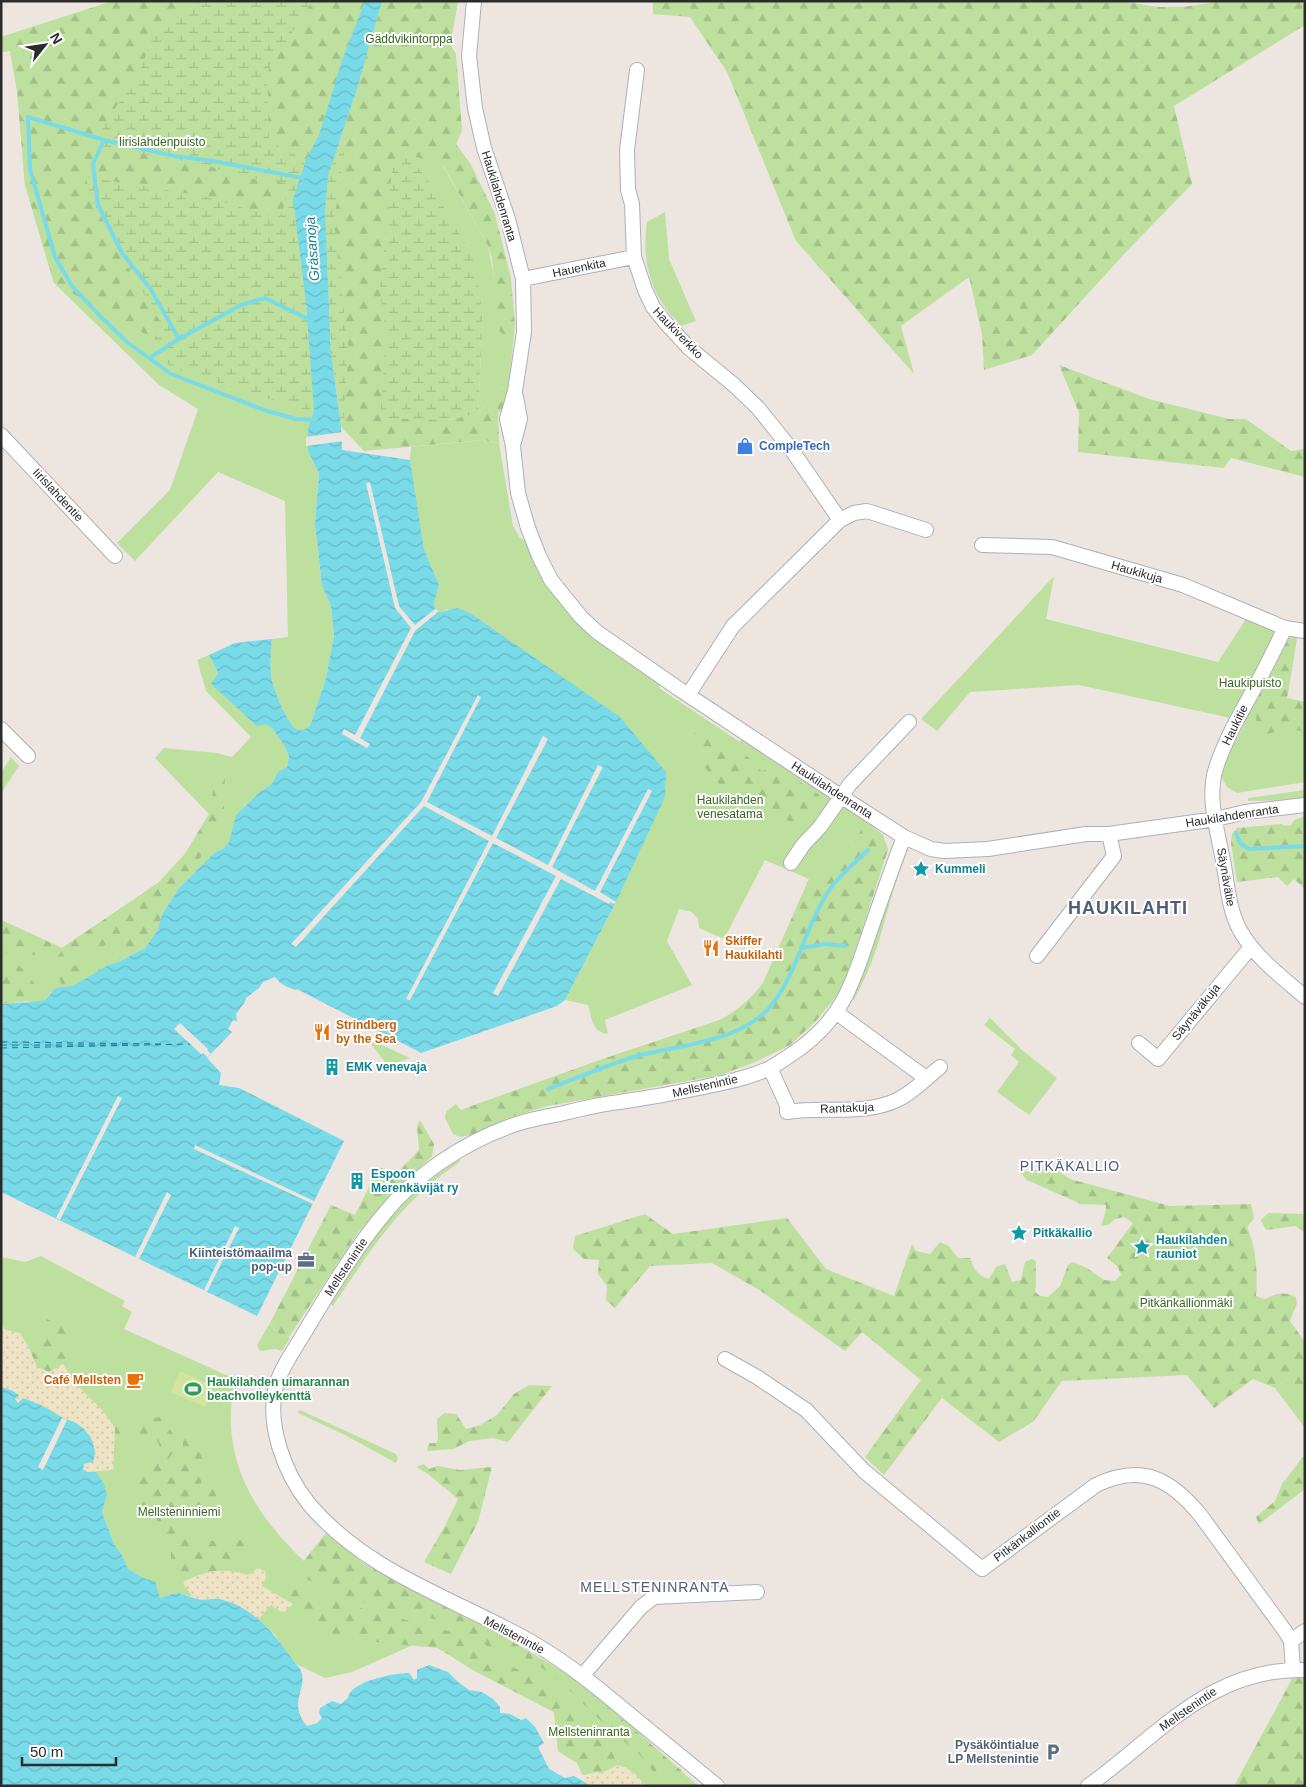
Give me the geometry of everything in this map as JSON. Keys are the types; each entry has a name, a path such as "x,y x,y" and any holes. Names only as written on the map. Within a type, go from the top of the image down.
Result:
{"street":[{"name":"Haukilahdenranta","path":"474,1 469,56 474,108 484,148 508,219 523,279 524,332 515,391 520,419 513,446 518,493 538,556 556,588 581,617 597,632 842,798 924,846 944,851 988,849 1086,834 1110,834 1216,819 1244,812 1305,805"},
{"name":"Haukiverkko","path":"637,70 627,150 628,190 633,214 634,257 652,307 689,348 734,385 758,408 791,449 840,520"},
{"name":"Hauenkita","path":"523,279 634,257"},
{"name":"Iirislahdentie","path":"1,435 115,556"},
{"path":"688,695 733,626 840,520 854,513 866,511 926,530"},
{"name":"Haukikuja","path":"982,546 1052,547 1183,586 1286,628"},
{"path":"1286,628 1305,631"},
{"name":"Haukitie","path":"1216,819 1213,781 1218,763 1238,717 1286,628"},
{"path":"791,863 803,844 820,827 842,798 850,784 909,722"},
{"path":"1,729 28,756"},
{"name":"Säynävätie","path":"1216,819 1228,900 1241,931 1251,947 1262,959 1305,996"},
{"path":"1037,956 1114,856 1110,834"},
{"name":"Mellstenintie","path":"717,1786 583,1675 532,1642 434,1594 371,1558 346,1541 308,1503 282,1459 275,1424 275,1394 288,1359 326,1295 385,1212 426,1173 471,1144 507,1127 528,1120 611,1103 655,1097 734,1081 770,1068 805,1044 837,1013 854,982 877,910 904,836"},
{"name":"Säynäväkuja","path":"1139,1043 1158,1059 1251,947"},
{"path":"837,1013 926,1078 940,1067"},
{"name":"Rantakuja","path":"770,1068 787,1105 787,1112 878,1108 911,1092 926,1078"},
{"name":"Pitkänkalliontie","path":"725,1359 757,1377 806,1410 864,1471 982,1569 1096,1485 1113,1477 1128,1475 1146,1476 1164,1482 1186,1498 1201,1516 1291,1641"},
{"path":"583,1675 641,1607 654,1597 757,1592"},
{"path":"1299,1670 1291,1641 1305,1631"},
{"name":"Mellstenintie","path":"1088,1786 1167,1723 1219,1688 1255,1675 1274,1671 1299,1670"}],"green space":[{"name":"Iirislahdenpuisto","path":"113,1 365,1 343,58 314,410 308,428 308,451 319,473 315,524 322,586 331,606 334,635 326,678 310,726 302,730 295,728 286,715 277,697 271,675 272,639 288,637 285,501 218,472 135,561 117,543 170,490 198,409 159,385 54,283 25,185 17,90 10,51 1,52 1,37"},
{"path":"113,1 202,1 156,28 141,68 97,137 207,165 239,177 287,183 283,211 277,218 203,196 125,262 163,326 154,339 54,283 25,185 17,90 10,51 1,52 1,37"},
{"path":"202,1 312,1 267,72 269,142 306,160 293,199 306,302 314,410 302,409 171,368 162,356 154,339 163,326 125,262 90,196 86,177 203,196 277,218 284,211 287,183 239,177 207,165 93,146 141,68 156,28"},
{"path":"312,1 365,1 343,58 319,135 306,160 269,142 267,72"},
{"path":"382,1 458,1 450,45 456,54 404,83 462,130 456,144 471,165 443,166 488,246 506,338 515,325 508,391 500,387 478,414 483,312 380,418 343,429 341,426 328,176 357,89"},
{"name":"Gäddvikintorppa","path":"382,1 458,1 450,45 456,54 462,130 456,144 471,165 495,214 511,278 515,325 506,338 499,330 492,258 488,246 443,165 406,154 380,288 386,339 380,417 446,420 478,414 500,387 508,391 503,412 498,412 499,443 483,440 364,451 343,429 348,346 334,221 344,153 337,150 357,89"},
{"path":"653,1 1120,1 1158,7 1183,7 1223,1 1301,1 1305,6 1305,25 1174,106 1192,184 1127,251 1032,355 984,370 982,334 969,277 901,326 914,374 796,241 727,72 690,17 653,14"},
{"path":"337,150 344,153 334,221 348,346 343,429 341,426 331,353 325,212 328,176"},
{"path":"406,154 428,180 472,255 483,312 478,414 446,420 380,418 386,339 380,288 392,169"},
{"path":"665,212 669,259 696,321 681,326 665,308 656,292 647,263 645,242 647,222"},
{"path":"1059,365 1149,399 1229,419 1246,419 1291,451 1305,449 1305,477 1231,458 1224,468 1078,452 1079,413"},
{"name":"Haukilahden venesatama","path":"483,440 499,443 513,526 520,538 525,541 541,572 661,682 659,688 740,742 743,737 868,823 883,835 888,850 815,1022 790,1045 755,1062 720,1075 547,1106 508,1118 471,1135 460,1137 453,1134 445,1118 446,1112 456,1104 461,1110 603,1059 720,1020 738,1008 763,983 809,879 765,860 724,939 699,928 698,919 692,912 679,909 667,941 692,985 605,1020 608,1034 602,1033 595,1027 588,1005 565,1000 616,902 448,609 440,612 435,609 433,603 439,585 424,549 420,529 410,460 411,447"},
{"name":"Haukipuisto","path":"1054,576 1046,619 1218,662 1246,619 1297,638 1287,698 1305,702 1305,782 1237,793 1227,787 1222,778 1222,767 1245,723 1226,717 1079,685 970,692 937,731 921,719"},
{"path":"1288,635 1297,638 1287,698 1305,702 1305,732 1286,728 1263,736 1257,728 1255,698"},
{"path":"209,655 218,674 265,724 272,728 284,745 289,756 287,767 272,784 261,791 242,809 229,842 224,848 214,853 179,888 158,924 118,962 51,992 44,1001 39,1003 25,1001 1,1004 1,920 62,948 158,883 185,854 209,814 155,758 164,748 217,753 232,757 251,737 206,691 197,660"},
{"path":"695,733 726,745 755,761 761,771 777,771 799,781 819,795 816,810 797,824 766,809 758,802 751,791 745,787 726,788 718,783 704,766 690,739"},
{"path":"11,757 19,766 1,793 1,773"},
{"path":"217,769 225,772 224,810 219,828 197,863 171,892 157,931 145,948 118,962 128,937 126,929 97,951 58,957 1,952 1,920 62,948 158,883 185,854 209,814"},
{"path":"1305,790 1305,800 1248,801 1248,798"},
{"path":"1305,816 1305,889 1294,879 1287,886 1278,877 1237,882 1231,843 1232,834 1237,828 1281,824 1286,826 1291,825 1294,820"},
{"path":"868,823 883,835 888,850 843,988 815,1022 790,1045 755,1062 720,1075 547,1106 508,1118 471,1135 465,1120 469,1107 720,1020 738,1008 763,983 809,879 817,882"},
{"path":"906,855 875,954 854,1000 850,998 866,965 900,861"},
{"path":"91,962 101,970 75,985 62,987 57,969"},
{"path":"1,964 18,964 35,984 25,1001 1,1004"},
{"path":"990,1018 1022,1050 1057,1078 1029,1115 997,1092 1019,1062 1011,1055 1015,1049 984,1025"},
{"path":"373,1041 410,1058 388,1066 371,1044"},
{"path":"420,1120 434,1144 432,1157 397,1187 357,1234 289,1337 280,1334 270,1323 331,1205 355,1215 379,1167 397,1173 419,1150 417,1126"},
{"path":"460,1159 460,1162 439,1177 404,1209 375,1245 333,1306 330,1303 371,1243 398,1209 428,1182"},
{"name":"Pitkänkallionmäki","path":"1054,1168 1070,1179 1170,1206 1251,1204 1254,1218 1247,1227 1256,1261 1256,1296 1265,1299 1284,1293 1296,1297 1297,1303 1290,1321 1305,1342 1305,1397 1290,1377 1275,1388 1253,1379 1214,1408 1187,1375 1062,1381 1033,1422 999,1442 942,1398 884,1475 865,1457 921,1380 862,1332 845,1351 761,1291 712,1263 650,1266 615,1308 606,1300 607,1286 598,1274 599,1260 584,1259 573,1249 575,1236 645,1214 673,1234 787,1218 826,1269 894,1296 912,1244 916,1251 930,1254 940,1242 949,1246 958,1258 970,1258 976,1271 989,1279 996,1267 1005,1264 1012,1282 1021,1280 1025,1262 1032,1259 1036,1261 1035,1292 1040,1296 1048,1297 1060,1286 1068,1265 1073,1262 1087,1268 1104,1280 1115,1281 1121,1275 1118,1267 1107,1258 1133,1223 1124,1217 1115,1219 1108,1225 1101,1226 1106,1205 1081,1204 1027,1180 1020,1172"},
{"path":"1268,1213 1305,1214 1305,1233 1296,1226 1266,1230 1261,1220"},
{"name":"Mellsteninniemi","path":"41,1256 125,1301 122,1306 132,1312 124,1329 235,1379 231,1406 231,1432 243,1479 254,1501 268,1522 304,1561 326,1533 364,1564 499,1634 574,1678 636,1730 698,1786 646,1786 635,1774 625,1767 583,1775 577,1763 558,1751 554,1712 473,1670 438,1648 413,1645 352,1672 325,1678 294,1663 275,1635 238,1605 174,1593 160,1598 146,1579 128,1569 123,1557 114,1544 102,1512 107,1495 11,1390 1,1387 1,1257 25,1262"},
{"path":"47,1319 63,1327 73,1341 63,1364 49,1372 37,1367 28,1346 40,1336"},
{"path":"270,1323 275,1331 290,1338 282,1351 275,1349 260,1351 257,1345"},
{"path":"1305,1366 1305,1428 1275,1388"},
{"name":"Haukilahden uimarannan beachvolleykenttä","path":"180,1371 214,1387 205,1407 171,1392"},
{"path":"529,1385 552,1386 508,1442 493,1438 469,1441 454,1449 427,1451 429,1443 436,1443 438,1440 437,1419 444,1413 456,1414 466,1429 480,1425 497,1415 514,1394"},
{"path":"300,1410 396,1454 398,1459 396,1463 347,1436 298,1413"},
{"path":"160,1417 175,1436 172,1454 159,1473 164,1483 183,1468 183,1432 192,1433 206,1468 200,1486 220,1490 222,1516 197,1508 195,1500 172,1495 177,1506 180,1526 188,1538 202,1535 213,1541 244,1540 248,1547 230,1570 206,1572 182,1582 178,1578 173,1570 171,1544 154,1535 158,1527 156,1513 142,1505 130,1479 146,1472 144,1464 160,1447 154,1433 111,1442 108,1434 117,1426"},
{"path":"1305,1454 1305,1489 1259,1524 1256,1517 1275,1501 1282,1484"},
{"path":"424,1464 429,1469 438,1466 460,1470 492,1467 478,1522 451,1574 424,1562 458,1499 428,1474 416,1467"},
{"path":"326,1533 364,1564 499,1634 574,1678 682,1771 655,1774 639,1754 606,1726 555,1676 524,1657 487,1646 455,1624 357,1601 306,1579 304,1561"},
{"name":"Mellsteninranta","path":"290,1579 322,1598 452,1632 489,1657 557,1686 608,1738 617,1765 600,1774 597,1772 583,1775 577,1763 558,1751 554,1712 473,1670 438,1648 334,1638 280,1595"},
{"path":"1291,1676 1305,1676 1305,1786 1234,1786 1291,1681"}],"sand":[{"path":"1,1325 6,1330 20,1333 37,1367 49,1372 63,1364 73,1381 103,1411 115,1428 113,1470 87,1472 83,1469 84,1464 96,1454 90,1436 40,1404 18,1403 15,1399 19,1396 11,1390 1,1387"},
{"path":"258,1568 265,1571 266,1577 262,1586 293,1604 283,1613 271,1605 258,1620 238,1605 218,1599 198,1600 192,1596 182,1582 214,1571 230,1571 248,1575"},
{"path":"617,1765 622,1766 637,1776 646,1786 591,1786 582,1781 591,1774 597,1772 600,1774"}],"water":[{"name":"Gräsanoja","path":"365,1 382,1 357,89 328,176 325,212 331,353 341,426 342,450 410,460 424,549 439,585 434,603 435,609 440,612 458,608 470,613 620,717 666,772 665,797 616,902 565,1000 557,1006 421,1053 297,990 285,986 275,977 263,982 259,988 246,998 236,1014 237,1021 233,1020 228,1029 232,1032 207,1058 221,1073 219,1085 239,1088 344,1141 257,1316 1,1192 1,1004 45,1000 56,988 75,985 108,965 145,948 157,931 163,913 179,888 214,853 224,848 229,842 236,815 261,791 272,784 278,772 287,767 289,756 272,728 265,724 257,726 211,684 218,673 209,655 235,643 272,639 271,675 281,706 295,728 302,730 310,726 326,678 334,635 331,606 322,586 315,524 319,473 308,451 308,428 314,410 306,302 293,199 306,160 319,135 343,58"},
{"path":"1,1387 19,1395 15,1399 18,1403 23,1398 33,1402 77,1424 87,1432 95,1452 93,1462 84,1464 83,1469 87,1472 96,1472 104,1484 107,1495 102,1512 114,1544 123,1557 128,1569 146,1579 155,1581 160,1598 179,1593 199,1600 219,1599 252,1614 270,1630 300,1670 302,1684 298,1703 301,1718 307,1726 317,1723 322,1718 319,1713 320,1708 332,1701 341,1704 356,1687 364,1683 384,1676 409,1673 414,1680 417,1678 417,1670 429,1665 448,1672 469,1690 482,1692 493,1699 500,1707 500,1713 510,1714 521,1720 526,1718 535,1727 544,1743 538,1747 549,1769 565,1778 574,1776 591,1786 1,1786"}],"pier":[{"path":"343,432 344,441 306,446 306,437"},
{"path":"370,482 399,606 415,625 435,609 439,611 415,631 360,738 370,744 367,748 342,734 344,729 355,735 411,628 395,608 366,483"},
{"path":"478,695 481,697 427,802 492,836 543,736 548,739 496,838 548,865 598,765 603,767 552,867 595,891 648,789 652,791 600,892 616,902 614,904 610,902 609,904 561,879 498,996 493,993 556,876 493,843 410,1000 406,999 489,841 424,806 296,947 291,944 421,802"},
{"path":"297,989 419,1052 418,1054 296,992"},
{"path":"180,1023 211,1054 207,1057 203,1053 202,1055 174,1029"},
{"path":"118,1096 122,1098 60,1220 56,1218"},
{"path":"195,1145 314,1201 313,1204 194,1149"},
{"path":"167,1192 171,1195 139,1259 135,1257"},
{"path":"235,1226 239,1228 207,1292 204,1290"},
{"path":"62,1418 67,1420 43,1470 38,1467"}],"waterway":[{"path":"303,178 213,161 174,156 104,140 28,117 30,169 55,257 72,286 101,317 127,342 171,374 264,410 296,419 316,420"},
{"path":"104,140 93,164 98,205 122,253 150,288 179,339 149,358"},
{"path":"179,339 241,305 265,298 312,321"},
{"path":"1236,833 1240,843 1249,849 1305,846"},
{"path":"548,1089 603,1067 637,1056 726,1035 757,1019 770,1007 787,981 812,922 826,895 840,877 868,850"},
{"path":"801,948 825,944 845,946"}],"ferry route":[{"path":"1,1042 162,1044"},
{"path":"1,1048 190,1044"},
{"path":"1,1045 132,1045"}],"place":[{"name":"CompleTech","path":"745,446"},
{"name":"Kummeli","path":"921,869"},
{"name":"Skiffer Haukilahti","path":"711,948"},
{"name":"Strindberg by the Sea","path":"322,1032"},
{"name":"EMK venevaja","path":"332,1067"},
{"name":"Espoon Merenkävijät ry","path":"357,1181"},
{"name":"Pitkäkallio","path":"1019,1233"},
{"name":"Haukilahden rauniot","path":"1142,1247"},
{"name":"Kiinteistömaailma pop-up","path":"306,1260"},
{"name":"Café Mellsten","path":"135,1380"},
{"name":"Haukilahden uimarannan beachvolleykenttä","path":"193,1389"},
{"name":"Pysäköintialue LP Mellstenintie","path":"1053,1752"}],"district":[{"name":"HAUKILAHTI","path":"1128,908"},
{"name":"PITKÄKALLIO","path":"1070,1166"},
{"name":"MELLSTENINRANTA","path":"655,1587"}]}
